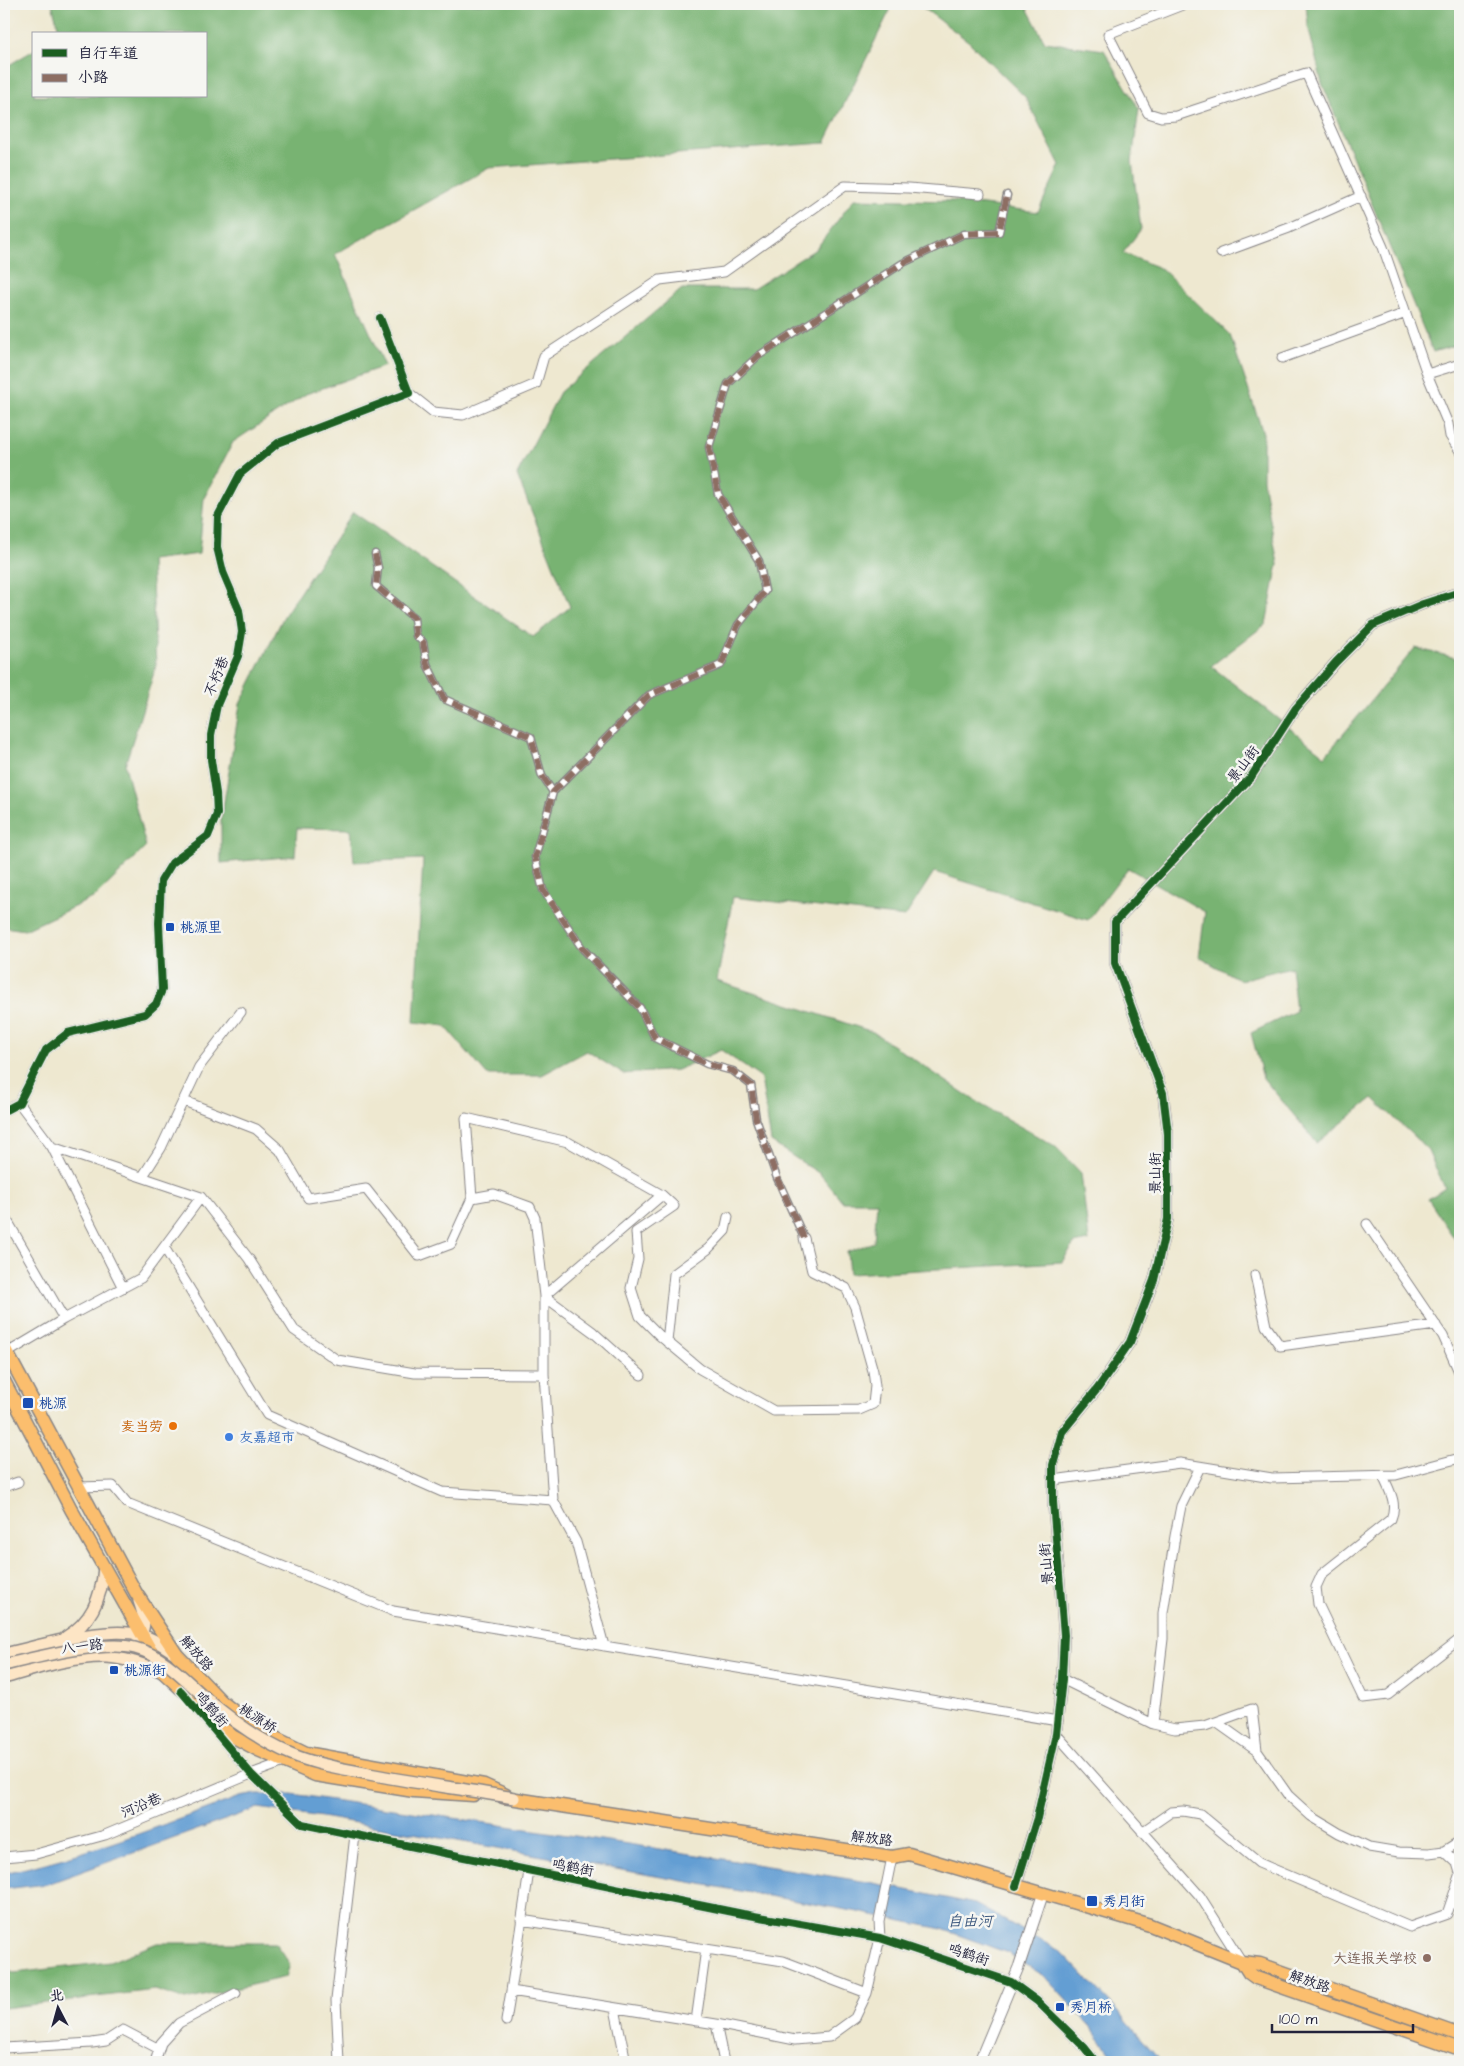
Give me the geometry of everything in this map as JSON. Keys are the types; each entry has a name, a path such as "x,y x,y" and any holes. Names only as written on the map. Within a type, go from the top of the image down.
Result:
{"main road":[{"name":"解放路","path":"6,1350 136,1593 177,1654 228,1708 255,1728 306,1753 484,1785 514,1798"},
{"name":"解放路","path":"4,1381 71,1509 163,1672 181,1691 232,1736 284,1762 315,1774 414,1791 514,1798 892,1857 909,1854 1150,1925 1242,1962 1260,1964 1460,2035"},
{"path":"58,1642 75,1632 89,1617 102,1588 104,1567"},
{"path":"68,1661 130,1643 141,1635 144,1616 136,1593"},
{"path":"4,1654 85,1636 110,1634 141,1635 160,1643 177,1654"},
{"name":"桃源桥","path":"4,1665 96,1647 118,1646 136,1648 167,1665 243,1728 292,1755 336,1768 408,1782 514,1798"},
{"name":"八一路","path":"4,1678 68,1661 105,1657 136,1662 163,1672"},
{"name":"解放路","path":"1242,1962 1249,1973 1256,1978 1460,2049"}],"street":[{"path":"1185,4 1108,34 1148,113 1161,118 1176,116 1306,73 1383,247 1427,374 1448,424 1450,436 1460,451"},
{"path":"380,318 409,393 433,412 463,415 536,384 544,356 660,280 724,272 846,186 909,188 980,194"},
{"path":"184,1100 256,1129 280,1150 308,1198 366,1189 419,1256 451,1244 472,1198 466,1118 568,1142 662,1195 674,1206 636,1232 638,1259 631,1288 640,1316 667,1342 700,1369 774,1411 859,1410 873,1404 875,1386 873,1371 855,1307 846,1288 812,1271 804,1238 777,1178 756,1119 751,1085 734,1071 707,1064 655,1038 640,1008 582,948 543,890 535,857 554,792 649,695 721,665 738,625 765,591 759,561 718,494 709,446 728,384 758,356 903,263 964,234 999,232 1007,195"},
{"path":"1221,253 1289,228 1361,196"},
{"path":"1282,358 1406,313"},
{"path":"1427,374 1460,364"},
{"name":"不朽巷","path":"19,1103 46,1050 68,1033 145,1014 156,1004 162,990 159,923 161,882 172,863 208,836 217,814 211,760 211,735 217,705 238,656 242,632 239,610 223,572 217,547 218,516 240,474 278,443 409,393"},
{"path":"375,554 378,568 376,586 414,618 416,636 423,642 427,664 444,699 531,738 542,776 554,792"},
{"name":"景山街","path":"1016,1886 1037,1818 1056,1734 1062,1679 1064,1635 1053,1465 1062,1432 1098,1388 1130,1342 1154,1280 1168,1219 1168,1134 1163,1093 1115,963 1115,922 1251,777 1296,708 1336,662 1373,625 1423,604 1460,592"},
{"path":"143,1176 161,1148 199,1067 241,1012"},
{"path":"4,1111 19,1103 52,1147 123,1288"},
{"path":"52,1147 201,1197 249,1259 294,1330 337,1360 415,1373 544,1374"},
{"path":"472,1198 494,1194 530,1207 535,1218 544,1296 544,1374 553,1500 576,1542 604,1646"},
{"path":"544,1296 662,1195"},
{"path":"6,1350 141,1278 201,1197"},
{"path":"4,1215 64,1319"},
{"path":"667,1342 674,1274 708,1249 725,1231 728,1217"},
{"path":"1367,1224 1443,1336 1460,1374"},
{"path":"164,1246 267,1415 442,1492 553,1500"},
{"path":"1255,1275 1266,1326 1280,1346 1436,1325"},
{"path":"544,1296 593,1332 641,1375"},
{"path":"1053,1480 1180,1463 1272,1478 1396,1476 1460,1458"},
{"path":"1153,1724 1163,1613 1175,1536 1181,1506 1200,1467"},
{"path":"1382,1476 1394,1499 1395,1511 1392,1519 1322,1574 1316,1587 1318,1604 1363,1698 1388,1695 1460,1640"},
{"path":"4,1487 18,1482"},
{"path":"79,1487 113,1486 127,1504 393,1611 1058,1721"},
{"path":"1062,1679 1153,1724 1175,1729 1205,1726 1252,1709 1257,1751"},
{"name":"鸣鹤街","path":"181,1691 251,1774 302,1824 743,1914 880,1938 1011,1982 1037,2001 1084,2047 1096,2062"},
{"path":"1216,1722 1257,1751 1288,1795 1311,1816 1339,1833 1369,1847 1391,1851 1429,1853 1444,1851 1460,1841"},
{"path":"1056,1734 1200,1896 1242,1962"},
{"name":"河沿巷","path":"4,1857 36,1854 105,1835 284,1762"},
{"path":"1142,1832 1171,1812 1183,1811 1200,1814 1259,1863 1410,1927 1447,1914 1460,1874 1457,1863 1444,1851"},
{"path":"340,2062 336,2000 355,1835"},
{"path":"511,1991 716,2024 795,2040 829,2037 855,2018 867,1993 880,1938 879,1921 892,1857"},
{"path":"506,2021 529,1871"},
{"path":"979,2062 1019,1966 1043,1894"},
{"path":"521,1920 783,1961 867,1993"},
{"path":"696,2021 706,1949"},
{"path":"155,2062 161,2043 179,2023 236,1993"},
{"path":"615,2009 626,2062"},
{"path":"716,2024 724,2062"},
{"path":"4,2048 92,2043 106,2040 122,2030 159,2049"}],"green space":[{"path":"52,4 893,4 825,143 489,168 335,254 385,366 306,394 233,442 204,498 199,554 151,560 156,666 125,765 146,847 95,897 25,930 4,927 4,68 32,51 32,98 208,98 208,32 59,32"},
{"path":"918,4 1025,4 1045,42 1104,50 1139,109 1132,161 1141,229 1123,253 1162,269 1230,335 1263,433 1263,480 1278,564 1266,624 1211,666 1325,756 1415,648 1460,659 1460,1247 1428,1199 1445,1188 1427,1149 1373,1098 1317,1143 1263,1078 1251,1033 1296,1011 1291,967 1240,980 1199,957 1205,912 1128,868 1088,920 934,872 905,917 733,897 717,981 873,1032 980,1104 1055,1146 1081,1173 1089,1241 1074,1244 1062,1262 849,1274 847,1252 874,1242 877,1202 843,1202 820,1174 771,1142 761,1078 721,1050 677,1070 623,1074 587,1051 542,1075 487,1075 445,1026 414,1022 423,859 354,862 351,829 297,828 295,856 221,863 221,820 240,704 284,616 353,512 533,637 570,607 517,475 560,392 682,289 753,289 816,249 854,199 953,201 1038,212 1060,165 1026,98 968,41"},
{"path":"1306,4 1460,4 1460,344 1433,352 1322,83 1308,26"},
{"path":"157,1943 275,1943 290,1964 286,1977 186,2000 155,1990 4,2008 4,1969 14,1973 110,1962"}],"water":[{"name":"自由河","path":"257,1794 292,1794 628,1844 868,1882 975,1904 1060,1951 1115,2008 1162,2062 1118,2062 1091,2027 1044,1976 1008,1953 942,1929 853,1911 322,1817 258,1808 47,1884 4,1889 4,1873 94,1849 240,1797"}],"marked path":[{"path":"804,1238 777,1178 756,1119 751,1085 733,1071 707,1064 655,1038 640,1008 582,948 543,890 535,857 553,792 649,695 721,665 738,625 765,591 759,561 718,494 709,447 728,384 758,356 903,263 964,234 999,232 1007,195"},
{"path":"375,554 378,568 376,586 414,618 416,636 423,642 427,664 444,699 531,737 542,776 553,792"}],"cycle path":[{"path":"4,1111 19,1103 46,1050 68,1033 145,1014 156,1004 162,990 159,923 161,881 172,863 208,836 217,814 211,760 211,735 217,705 238,656 242,632 239,610 223,572 217,547 218,516 240,474 278,443 409,393 380,318"},
{"path":"1016,1886 1037,1818 1056,1734 1062,1679 1064,1635 1053,1502 1053,1465 1062,1432 1098,1388 1130,1342 1154,1280 1168,1219 1168,1134 1163,1093 1115,963 1115,922 1251,777 1296,708 1336,662 1373,625 1423,604 1460,592"},
{"path":"181,1691 251,1774 302,1824 743,1914 880,1938 1011,1982 1037,2001 1084,2047 1096,2062"}],"place":[{"name":"桃源里","path":"170,927"},
{"name":"桃源","path":"28,1403"},
{"name":"麦当劳","path":"173,1426"},
{"name":"友嘉超市","path":"229,1437"},
{"name":"桃源街","path":"114,1670"},
{"name":"秀月街","path":"1092,1901"},
{"name":"大连报关学校","path":"1427,1958"},
{"name":"秀月桥","path":"1060,2007"}]}
